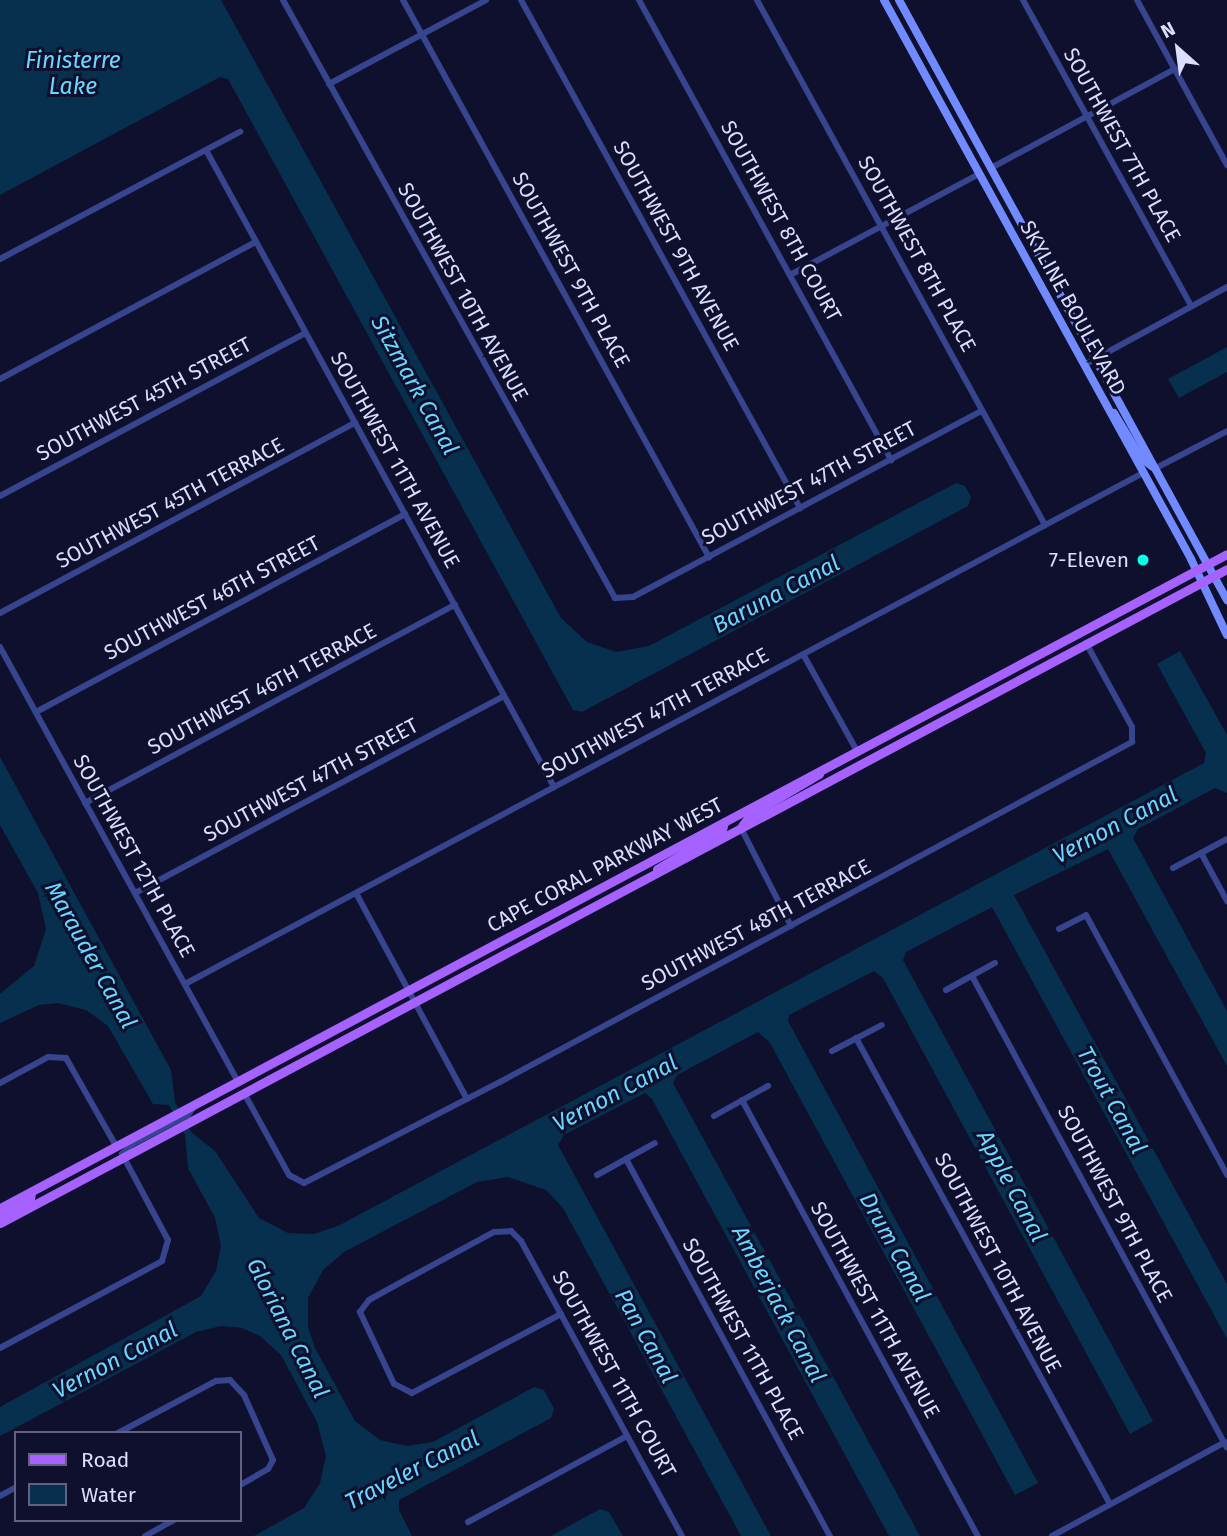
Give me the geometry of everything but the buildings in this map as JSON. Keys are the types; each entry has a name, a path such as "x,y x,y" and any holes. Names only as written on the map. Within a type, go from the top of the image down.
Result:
{"main road":[{"name":"CAPE CORAL PARKWAY WEST","path":"0,1208 1227,554"},
{"name":"CAPE CORAL PARKWAY WEST","path":"0,1223 1227,569"},
{"path":"741,828 751,814 811,782 822,769"},
{"path":"649,877 666,860 722,830 724,821"},
{"path":"0,1216 30,1200 31,1192"}],"street":[{"name":"SOUTHWEST 10TH AVENUE","path":"283,0 614,598"},
{"name":"SOUTHWEST 9TH PLACE","path":"403,0 709,557"},
{"path":"329,84 486,0"},
{"name":"SOUTHWEST 9TH AVENUE","path":"521,0 800,508"},
{"name":"SOUTHWEST 8TH COURT","path":"639,0 891,460"},
{"name":"SOUTHWEST 8TH PLACE","path":"757,0 1045,525"},
{"name":"SKYLINE BOULEVARD","path":"884,0 1197,570 1227,635"},
{"name":"SKYLINE BOULEVARD","path":"899,0 1227,600"},
{"name":"SOUTHWEST 7TH PLACE","path":"1023,0 1191,306"},
{"path":"1137,0 1227,165"},
{"path":"790,275 1175,69"},
{"path":"0,259 240,132"},
{"name":"SOUTHWEST 11TH AVENUE","path":"206,150 554,787"},
{"path":"0,379 256,242"},
{"path":"1084,365 1227,287"},
{"name":"SOUTHWEST 45TH STREET","path":"0,496 305,332"},
{"path":"1104,402 1141,458 1156,468 1227,431"},
{"name":"SOUTHWEST 47TH STREET","path":"614,598 633,597 982,411"},
{"name":"SOUTHWEST 45TH TERRACE","path":"0,613 355,423"},
{"path":"1143,473 1156,478 1182,517"},
{"name":"SOUTHWEST 47TH TERRACE","path":"184,984 1143,473"},
{"name":"SOUTHWEST 46TH STREET","path":"36,712 405,514"},
{"name":"SOUTHWEST 46TH TERRACE","path":"85,803 455,605"},
{"name":"SOUTHWEST 48TH TERRACE","path":"244,1093 296,1181 313,1181 791,926 1132,743 1132,727 1086,643"},
{"name":"SOUTHWEST 12TH PLACE","path":"0,647 238,1081"},
{"path":"803,654 857,751"},
{"name":"SOUTHWEST 47TH STREET","path":"135,893 504,696"},
{"path":"741,828 791,926"},
{"path":"1173,868 1227,839"},
{"path":"1201,853 1227,901"},
{"path":"356,893 467,1099"},
{"path":"1059,929 1086,915 1227,1175"},
{"path":"946,990 995,963"},
{"name":"SOUTHWEST 9TH PLACE","path":"972,976 1226,1444"},
{"path":"832,1051 883,1025"},
{"name":"SOUTHWEST 10TH AVENUE","path":"856,1038 1110,1504"},
{"path":"0,1083 58,1055 73,1066 116,1146"},
{"path":"714,1116 768,1086"},
{"name":"SOUTHWEST 11TH AVENUE","path":"742,1100 978,1536"},
{"path":"0,1348 140,1274 167,1254 168,1240 123,1157 131,1145 188,1115 195,1104"},
{"path":"597,1175 655,1143"},
{"name":"SOUTHWEST 11TH PLACE","path":"626,1159 830,1536"},
{"name":"SOUTHWEST 11TH COURT","path":"561,1314 434,1382 404,1392 394,1384 360,1312 369,1300 494,1232 511,1231 521,1241 561,1314 627,1436 682,1536"},
{"path":"122,1431 216,1381 230,1380 244,1395 273,1461 268,1469 242,1484"},
{"path":"468,1522 627,1436"},
{"path":"1052,1536 1226,1444"},
{"path":"145,1536 170,1522"}],"water":[{"path":"0,0 221,0 561,618 587,642 616,652 649,646 956,483 965,486 971,497 968,506 582,712 573,710 228,79 220,77 0,195"},
{"path":"1227,347 1227,372 1179,398 1168,379"},
{"path":"1180,651 1227,735 1227,793 1215,788 1138,829 1133,838 1227,1011 1227,1066 1108,849 1014,895 1227,1284 1227,1339 992,907 906,952 903,960 1153,1421 1130,1434 883,978 874,971 789,1015 788,1021 1038,1483 1015,1495 770,1043 758,1032 677,1075 673,1083 920,1536 889,1536 652,1099 645,1093 564,1135 558,1145 771,1536 741,1536 563,1208 546,1190 508,1177 477,1182 344,1252 323,1270 308,1298 308,1327 315,1348 355,1421 380,1440 407,1446 433,1442 534,1387 544,1390 554,1409 551,1418 399,1500 399,1510 412,1536 254,1536 304,1508 320,1483 326,1456 317,1422 281,1355 260,1336 242,1328 221,1326 196,1332 0,1436 0,1407 201,1296 216,1271 221,1246 215,1218 188,1168 185,1135 169,1105 153,1104 108,1026 86,1010 58,1003 39,1005 0,1023 0,994 34,966 46,929 38,893 0,825 0,757 171,1070 175,1102 191,1132 215,1151 259,1218 288,1233 314,1234 340,1225 1204,763 1206,753 1157,664"},
{"path":"600,1509 609,1512 623,1536 551,1536"}],"place":[{"name":"7-Eleven","path":"1143,560"}],"water label":[{"name":"Finisterre Lake","path":"73,73"},
{"name":"Sitzmark Canal","path":"415,385"},
{"name":"Baruna Canal","path":"776,594"},
{"name":"Vernon Canal","path":"1115,825"},
{"name":"Marauder Canal","path":"91,955"},
{"name":"Vernon Canal","path":"615,1093"},
{"name":"Trout Canal","path":"1112,1100"},
{"name":"Apple Canal","path":"1012,1186"},
{"name":"Drum Canal","path":"895,1247"},
{"name":"Amberjack Canal","path":"779,1304"},
{"name":"Gloriana Canal","path":"288,1328"},
{"name":"Pan Canal","path":"646,1336"},
{"name":"Vernon Canal","path":"115,1360"},
{"name":"Traveler Canal","path":"412,1470"}]}
